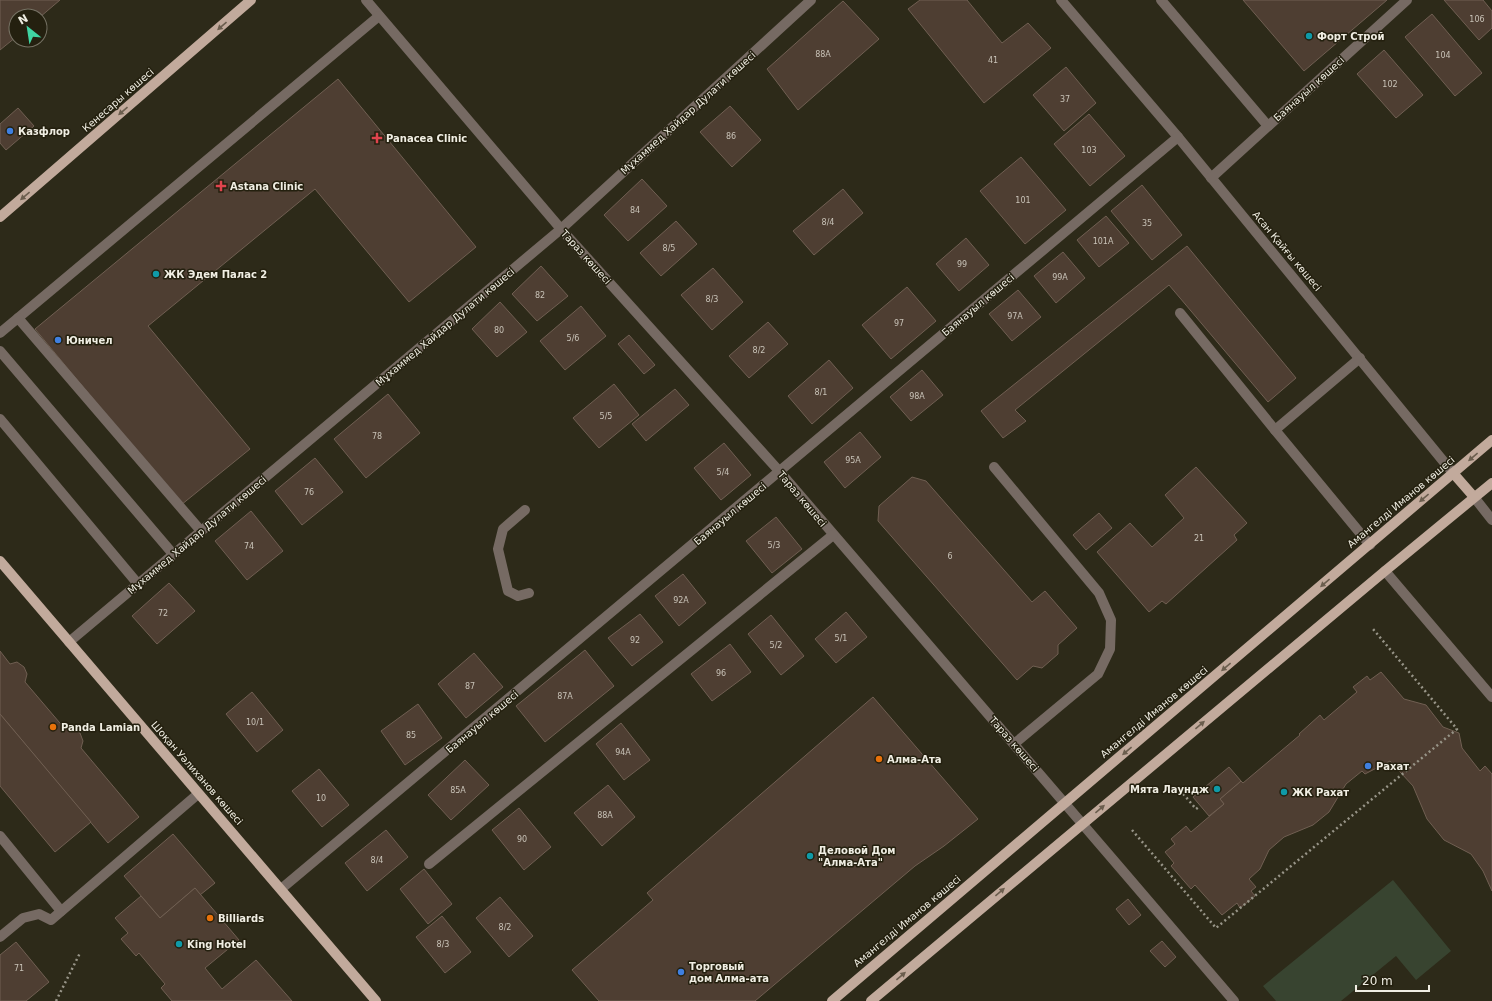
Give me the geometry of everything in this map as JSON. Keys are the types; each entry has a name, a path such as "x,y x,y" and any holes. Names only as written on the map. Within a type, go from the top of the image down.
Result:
{"main road":[{"name":"Кенесары көшесі","path":"0,217 251,0"},
{"name":"Амангелді Иманов көшесі","path":"832,1001 1492,440"},
{"name":"Асан Қайғы көшесі","path":"1453,473 1474,498"},
{"path":"871,1001 1492,483"},
{"name":"Шоқан Уәлиханов көшесі","path":"0,561 376,1001"}],"street":[{"name":"Тараз көшесі","path":"366,0 561,229 780,472 1234,1001"},
{"name":"Мұхаммед Хайдар Дулати көшесі","path":"69,642 561,229 811,0"},
{"name":"Асан Қайғы көшесі","path":"1061,0 1178,137 1453,473"},
{"path":"1161,0 1268,126"},
{"name":"Баянауыл көшесі","path":"1211,178 1407,0"},
{"path":"0,333 379,16"},
{"name":"Баянауыл көшесі","path":"281,889 1178,137"},
{"path":"1180,313 1370,545"},
{"path":"18,318 201,532"},
{"path":"0,350 173,554"},
{"path":"1275,430 1360,358"},
{"path":"0,419 138,584"},
{"path":"994,467 1099,593 1111,620 1110,649 1098,674 1014,744"},
{"name":"Асан Қайғы көшесі","path":"1474,498 1492,520"},
{"path":"525,510 503,529 498,549 508,591 518,596 529,593"},
{"path":"429,864 833,535"},
{"path":"1385,571 1492,697"},
{"path":"0,937 23,918 39,914 52,920 198,794"},
{"path":"0,836 61,911"}],"path":[{"path":"1132,830 1216,928 1394,782 1458,728 1373,629"},
{"path":"1180,790 1196,809 1200,806"},
{"path":"56,1001 80,953"}],"green space":[{"path":"1393,880 1451,951 1416,980 1396,956 1341,1001 1276,1001 1263,986"}],"building":[{"path":"0,0 60,0 48,10 48,8 8,8 8,44 0,50"},
{"path":"920,0 967,0 1002,43 1028,23 1051,48 984,103 908,9"},
{"name":"Форт Строй","path":"1243,0 1387,0 1304,71"},
{"path":"1444,0 1483,0 1492,11 1492,28 1479,40"},
{"path":"843,1 879,39 798,110 767,69"},
{"path":"1432,14 1482,73 1455,96 1405,37"},
{"path":"1384,50 1423,95 1396,118 1357,74"},
{"path":"1066,67 1096,103 1064,131 1033,95"},
{"name":"ЖК Эдем Палас 2","path":"338,79 476,247 409,302 315,189 148,326 250,449 181,505 35,329"},
{"path":"730,106 761,140 732,167 700,132"},
{"path":"18,108 34,126 6,150 0,143 0,124"},
{"path":"1089,114 1125,156 1090,186 1054,144"},
{"path":"1021,157 1066,210 1025,244 980,191"},
{"path":"642,179 667,206 628,241 604,215"},
{"path":"1142,185 1182,235 1152,260 1111,211"},
{"path":"843,189 863,213 814,255 793,231"},
{"path":"1106,216 1129,243 1099,267 1077,240"},
{"path":"676,221 697,244 661,276 640,253"},
{"path":"966,238 989,265 959,291 936,264"},
{"path":"1187,246 1296,378 1268,402 1169,285 1015,410 1026,421 1003,438 981,411"},
{"path":"1063,252 1085,278 1056,303 1034,276"},
{"path":"541,266 568,296 537,321 512,294"},
{"path":"713,268 743,302 712,330 681,295"},
{"path":"907,287 936,321 891,359 862,325"},
{"path":"1018,290 1041,317 1012,341 989,314"},
{"path":"500,302 527,332 497,357 472,329"},
{"path":"581,306 606,336 565,370 540,341"},
{"path":"768,322 788,344 749,378 729,356"},
{"path":"629,335 655,365 644,374 618,344"},
{"path":"829,360 853,388 812,424 788,396"},
{"path":"922,370 943,395 911,421 890,397"},
{"path":"614,384 639,415 599,448 573,418"},
{"path":"675,389 689,405 646,441 632,424"},
{"path":"388,394 420,433 366,478 334,439"},
{"path":"860,432 881,457 845,488 824,462"},
{"path":"724,443 751,475 721,500 694,468"},
{"path":"315,458 343,492 302,525 275,491"},
{"path":"1196,467 1247,523 1234,535 1237,540 1166,604 1162,601 1149,612 1097,552 1130,523 1152,547 1184,518 1165,495"},
{"path":"912,477 926,481 1032,602 1045,591 1077,628 1058,645 1058,654 1042,668 1033,666 1017,680 878,521 879,506"},
{"path":"251,511 283,551 247,580 215,541"},
{"path":"1099,513 1112,528 1086,550 1073,535"},
{"path":"776,517 802,549 772,573 746,541"},
{"path":"683,574 706,603 679,626 655,596"},
{"path":"169,583 195,611 157,644 132,616"},
{"path":"846,612 867,637 836,663 815,639"},
{"path":"640,614 663,642 632,666 608,638"},
{"path":"771,615 804,656 781,675 748,634"},
{"path":"730,644 751,672 712,701 691,674"},
{"path":"585,650 614,686 545,742 516,706"},
{"path":"0,651 10,664 17,662 24,667 27,674 25,682 65,729 73,729 80,733 83,741 81,748 139,817 108,843 0,714"},
{"path":"474,653 503,687 466,718 438,684"},
{"name":"ЖК Рахат","path":"1381,672 1404,699 1426,705 1443,727 1459,733 1462,748 1480,771 1485,766 1492,774 1492,891 1483,871 1471,854 1444,840 1427,819 1413,786 1390,761 1365,774 1362,771 1346,784 1329,812 1313,825 1284,837 1269,850 1260,869 1249,879 1256,887 1251,891 1255,896 1240,908 1237,903 1222,915 1195,885 1191,889 1171,866 1174,863 1165,852 1175,844 1171,839 1186,826 1191,832 1224,804 1220,799 1241,781 1243,783 1300,735 1299,734 1320,715 1324,720 1357,692 1353,687 1367,676 1370,680"},
{"path":"252,692 283,730 257,752 226,714"},
{"name":"Деловой Дом \"Алма-Ата\"","path":"873,697 978,819 944,846 915,866 755,1001 599,1001 572,970 653,900 647,893"},
{"path":"418,704 442,738 405,765 381,731"},
{"path":"0,714 91,822 55,852 0,786"},
{"path":"621,723 650,760 624,780 596,744"},
{"path":"465,760 489,785 451,820 428,795"},
{"name":"Мята Лаундж","path":"1229,767 1241,781 1220,799 1224,804 1209,816 1193,797"},
{"path":"319,769 349,805 322,827 292,791"},
{"path":"608,785 635,817 602,846 574,813"},
{"path":"519,808 551,847 524,870 492,830"},
{"path":"386,830 408,857 367,891 345,863"},
{"path":"173,834 215,883 200,895 195,888 160,918 124,876"},
{"path":"424,869 452,904 428,924 400,889"},
{"name":"King Hotel","path":"195,888 239,940 205,968 222,989 256,960 292,1001 172,1001 161,988 165,984 139,953 136,956 121,939 128,933 115,918 141,896 160,918"},
{"path":"500,897 533,936 509,957 476,918"},
{"path":"1128,899 1141,915 1129,925 1116,909"},
{"path":"442,916 471,952 445,973 416,937"},
{"path":"1162,941 1176,957 1165,967 1150,951"},
{"path":"16,942 49,982 26,1001 0,1001 0,955"}],"place":[{"name":"Форт Строй","path":"1309,36"},
{"name":"Казфлор","path":"10,131"},
{"name":"Panacea Clinic","path":"377,138"},
{"name":"Astana Clinic","path":"221,186"},
{"name":"ЖК Эдем Палас 2","path":"156,274"},
{"name":"Юничел","path":"58,340"},
{"name":"Panda Lamian","path":"53,727"},
{"name":"Алма-Ата","path":"879,759"},
{"name":"Рахат","path":"1368,766"},
{"name":"Мята Лаундж","path":"1217,789"},
{"name":"ЖК Рахат","path":"1284,792"},
{"name":"Деловой Дом \"Алма-Ата\"","path":"810,856"},
{"name":"Billiards","path":"210,918"},
{"name":"King Hotel","path":"179,944"},
{"name":"Торговый дом Алма-ата","path":"681,972"}]}
